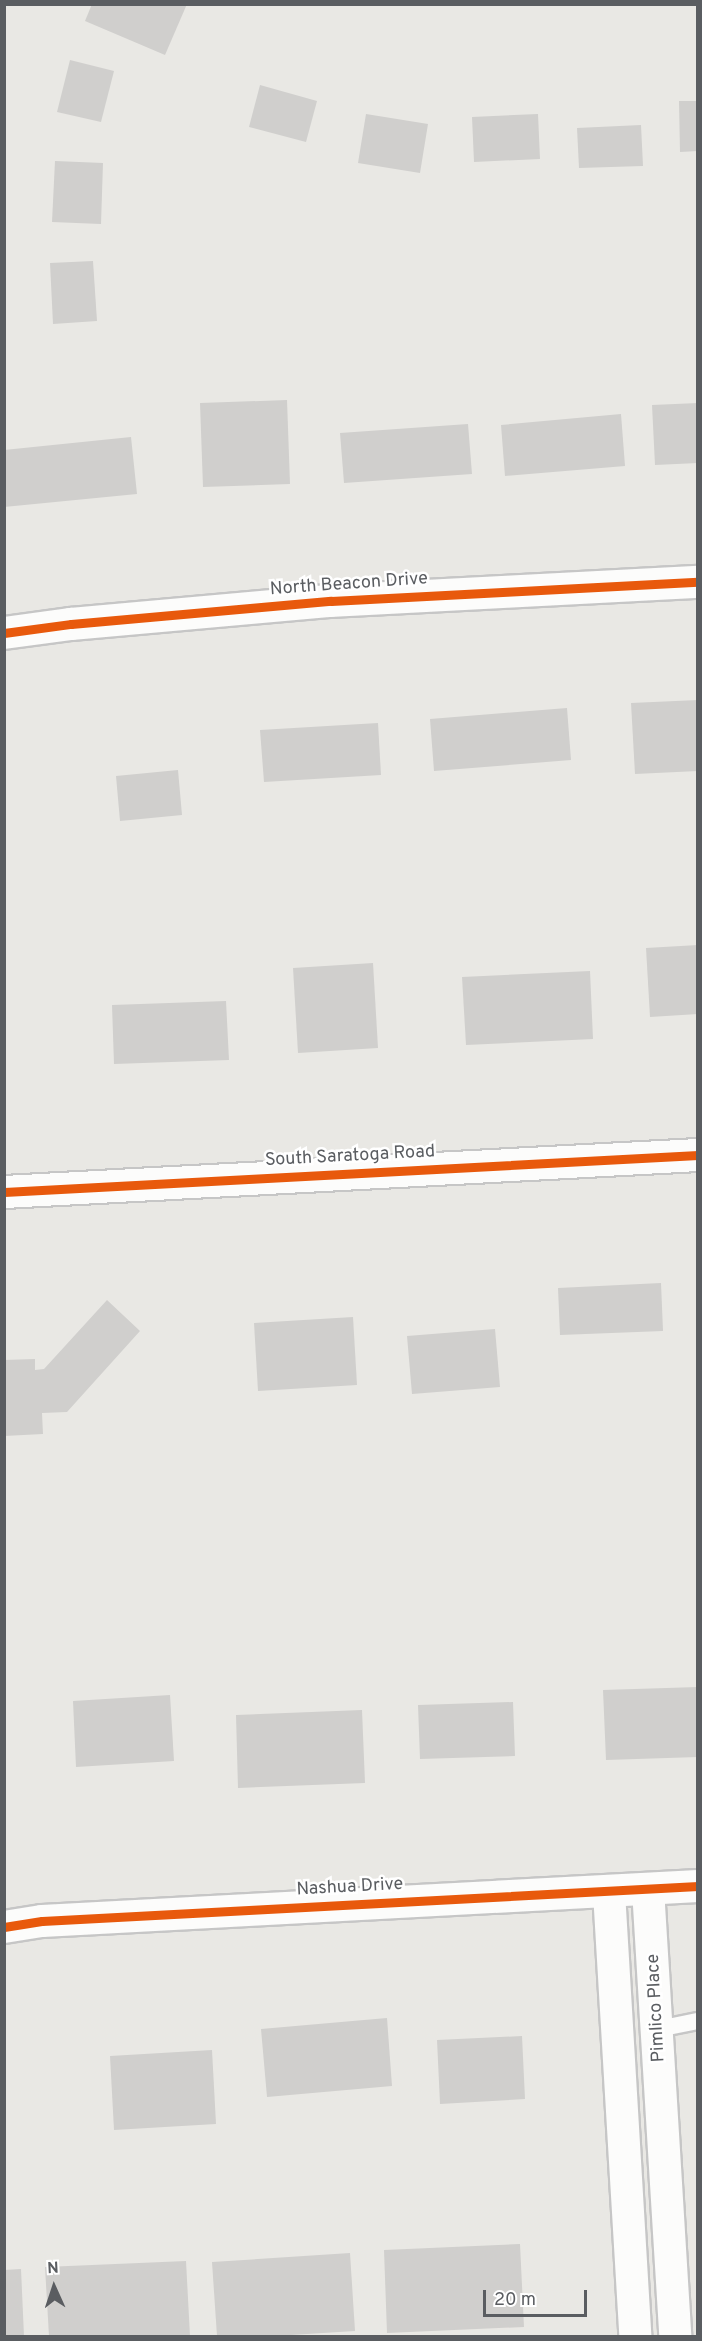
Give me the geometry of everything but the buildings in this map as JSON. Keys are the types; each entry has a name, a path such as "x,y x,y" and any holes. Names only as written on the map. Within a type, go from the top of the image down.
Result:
{"street":[{"name":"North Beacon Drive","path":"4,633 71,624 331,601 698,582"},
{"name":"South Saratoga Road","path":"4,1192 698,1155"},
{"name":"Nashua Drive","path":"4,1927 42,1921 698,1886"},
{"name":"Pimlico Place","path":"648,1889 675,2337"},
{"path":"609,1892 635,2337"},
{"path":"624,2129 663,2127"}],"lane":[{"path":"658,2029 698,2020"}],"cycle path":[{"path":"4,633 71,624 331,601 698,582"},
{"path":"4,1192 698,1155"},
{"path":"4,1927 42,1921 698,1886"}]}
